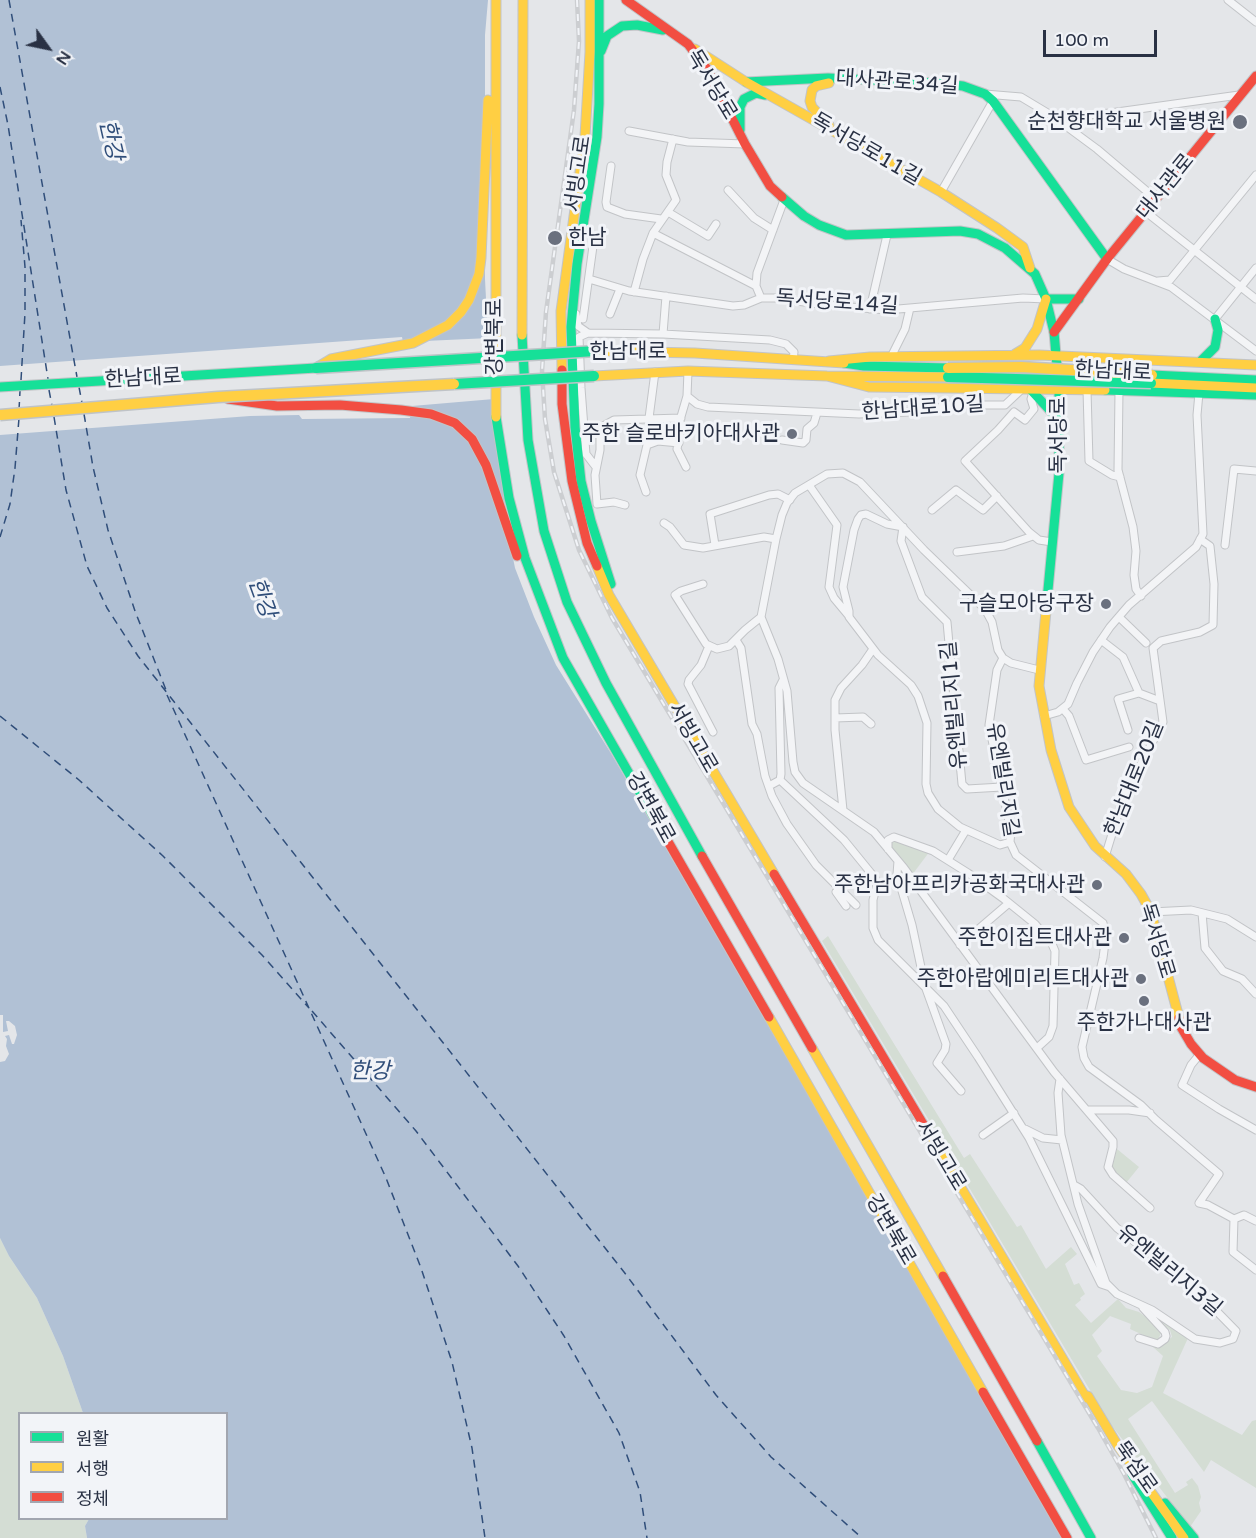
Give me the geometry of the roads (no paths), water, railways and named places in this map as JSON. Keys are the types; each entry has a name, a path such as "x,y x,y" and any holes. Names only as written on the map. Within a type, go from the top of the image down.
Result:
{"main road":[{"path":"316,368 332,359 413,343 448,325 469,300 479,274 481,258 485,145 495,0"},
{"name":"강변북로","path":"495,0 496,417 509,498 525,558 564,658 1067,1538"},
{"name":"강변북로","path":"523,0 522,330 528,440 544,531 567,602 606,683 684,825 1011,1394 1091,1538"},
{"name":"서빙고로","path":"590,0 590,52 585,136 561,311 562,404 566,444 572,481 587,543 609,595 681,718 1087,1397"},
{"name":"서빙고로","path":"599,0 597,137 577,264 571,327 575,427 581,481 604,564 630,627 655,671 1087,1397"},
{"name":"독서당로","path":"626,0 688,44 707,69 745,144 770,186 804,216 832,231 846,235 960,231 978,234 1005,248 1030,268 1039,282 1046,299 1054,332 1059,389 1059,473 1039,670 1039,686 1051,750 1069,807 1104,857 1126,874 1151,912 1181,1027 1191,1044 1221,1071 1235,1080 1256,1087"},
{"path":"598,59 607,36 616,28 637,25 667,31"},
{"name":"독서당로11길","path":"688,44 773,98 941,192 1016,240 1026,252 1030,268"},
{"name":"대사관로","path":"1054,332 1107,259 1256,76"},
{"name":"대사관로34길","path":"748,83 828,78 936,83 963,86 989,98"},
{"path":"837,133 812,107 810,95 816,86 845,80"},
{"path":"740,133 739,100 748,83"},
{"path":"740,133 740,107 746,97 756,93 773,98"},
{"path":"989,98 1107,259"},
{"path":"1014,354 1024,348 1037,329 1046,299 1079,299"},
{"path":"1201,361 1215,347 1218,330 1215,319"},
{"name":"한남대로","path":"0,387 596,351 793,356 864,366 948,373"},
{"path":"829,361 1014,354 1104,356 1256,365"},
{"path":"1102,390 1104,356"},
{"name":"한남대로","path":"0,415 218,397 688,371 827,376 948,373 1021,367 1256,388"},
{"path":"827,376 869,387 1119,390 1256,395"},
{"name":"한남대로","path":"1152,379 1256,380"},
{"path":"1028,390 1059,420"},
{"path":"218,397 277,406 340,405 401,410 430,414 455,423 472,439 486,465 519,563 564,658"},
{"name":"뚝섬로","path":"1087,1397 1118,1446 1184,1538"},
{"name":"뚝섬로","path":"1087,1397 1172,1538"},
{"path":"1146,1484 1169,1506 1194,1538"}],"street":[{"path":"1233,1 1256,22"},
{"path":"1051,115 1110,114 1239,95"},
{"path":"941,192 989,98 1021,97 1051,115 1097,149 1156,199"},
{"path":"629,130 688,142 745,144"},
{"path":"634,292 653,233 676,200 666,175 673,139"},
{"path":"611,166 607,207 625,214 661,219"},
{"path":"1157,281 1170,280 1256,175"},
{"path":"728,190 754,219 773,230"},
{"path":"761,298 756,286 757,273 784,200"},
{"path":"668,212 708,236 716,224"},
{"path":"1146,212 1256,299"},
{"path":"653,233 756,286"},
{"path":"870,309 887,235"},
{"path":"583,319 594,239"},
{"path":"1107,259 1124,269 1172,287 1256,351"},
{"path":"577,264 577,321 580,329 588,333"},
{"path":"1215,319 1256,268"},
{"name":"독서당로14길","path":"589,279 634,292 733,306 744,305 761,298 870,309 910,308 1023,298 1046,299"},
{"path":"610,314 620,289"},
{"path":"663,334 666,296"},
{"path":"891,357 905,329 910,308"},
{"path":"596,467 586,454 579,337 588,333 663,334 770,340 786,344 793,356"},
{"path":"686,467 677,449 681,418 687,396 688,371"},
{"path":"649,418 655,372"},
{"path":"1028,390 1034,409 1025,420 1014,412 964,461 1033,536 1039,540 1052,542"},
{"name":"한남대로10길","path":"687,396 698,404 708,407 745,407 817,413 934,411 944,405 1005,405 1028,390"},
{"name":"독서당로","path":"1087,390 1089,461 1112,475 1120,477"},
{"path":"1119,390 1118,470 1133,527 1136,551 1134,575 1136,589 1141,596"},
{"name":"한남대로20길","path":"1104,857 1123,798 1163,722 1153,648 1161,641 1200,632 1213,625 1214,584 1210,546 1200,539 1203,534 1197,415 1199,393"},
{"path":"782,440 803,443 806,440 807,429 814,423 817,413"},
{"path":"625,505 614,502 597,504 596,467 600,450 600,431 614,420 681,418"},
{"path":"646,492 640,475 647,445 658,441 679,443"},
{"path":"1225,545 1234,469 1256,471"},
{"path":"1039,670 1011,663 1003,658 998,650 992,622 985,609 860,482 843,474 827,474 795,493 790,500 782,515 776,539 761,617 778,659 787,691 795,772 803,783 874,832 898,861 1060,1079 1113,1141 1108,1167 1113,1175 1150,1208"},
{"path":"809,485 837,525 829,587 834,598 873,649 911,685 918,696 927,723 926,784 928,793 938,809 966,830 1000,845 1010,842"},
{"path":"932,510 956,490 983,510 997,496"},
{"path":"715,545 710,514 769,495 778,494 790,500"},
{"path":"849,616 843,587 858,519 866,514 887,524 903,527"},
{"path":"664,523 670,526 684,544 704,548 764,537 776,539"},
{"name":"유엔빌리지1길","path":"903,527 901,541 904,554 916,578 922,597 932,610 947,622 962,784 967,789 1002,787"},
{"path":"957,552 1004,546 1033,536"},
{"path":"1044,716 1063,709 1068,704 1101,640 1119,617 1196,547 1200,539"},
{"path":"703,584 675,595 706,644 717,649 729,646 761,617"},
{"path":"1119,617 1146,643"},
{"path":"736,640 741,648 752,724 757,734 769,786 787,825 846,906"},
{"name":"한남대로20길","path":"1101,640 1123,657 1138,693"},
{"path":"709,645 700,665 688,680 688,684 713,732"},
{"path":"843,810 835,700 841,688 873,649"},
{"name":"유엔빌리지길","path":"1003,658 997,670 989,724 1011,831 1010,842 1016,855 1103,923 1106,935 1103,958 1082,1047 1084,1058 1089,1067 1141,1105 1219,1174 1199,1203 1208,1205 1233,1219"},
{"path":"783,680 779,688 780,780 844,840 875,878 877,884 873,900 873,928 878,940 887,952 925,986"},
{"name":"한남대로20길","path":"1128,730 1118,699 1138,693 1160,701"},
{"name":"한남대로20길","path":"1063,709 1069,717 1086,760 1129,747"},
{"path":"835,718 863,717 871,724"},
{"path":"769,786 780,780"},
{"path":"948,860 966,830"},
{"path":"888,849 888,840 894,837 933,851 1009,903 1035,924 1053,944 1055,951 1053,1026 1049,1037 1037,1048"},
{"path":"898,861 897,874 912,925 925,986 946,1044 938,1063 961,1091"},
{"path":"828,879 856,905"},
{"path":"960,945 1009,903"},
{"path":"1151,912 1191,910 1227,919 1256,937"},
{"path":"1202,913 1205,948 1223,970 1242,979 1256,994"},
{"name":"유엔빌리지3길","path":"925,986 944,1006 1014,1113 1101,1284 1110,1287"},
{"path":"1200,1054 1191,1065 1182,1085 1256,1130"},
{"name":"유엔빌리지3길","path":"1060,1079 1058,1120 1062,1140 1074,1185 1090,1242 1100,1270 1110,1287 1117,1294 1152,1310 1196,1338 1220,1342 1233,1339 1236,1331 1192,1286 1117,1228 1081,1189 1074,1185"},
{"path":"1087,1110 1129,1110 1150,1113"},
{"path":"983,1135 1014,1113"},
{"path":"1023,1129 1043,1138 1062,1140"},
{"path":"1256,1221 1246,1215 1233,1219 1233,1252 1256,1270"},
{"path":"1139,1338 1158,1344 1166,1336 1141,1306"}],"water":[{"name":"한강","path":"0,0 488,0 485,35 485,279 491,398 515,568 556,665 612,755 1064,1538 87,1538 85,1526 88,1520 228,1520 228,1412 83,1412 63,1356 37,1298 0,1238"}],"railway":[{"path":"577,0 579,41 574,110 546,312 542,371 545,419 554,472 579,550 612,618 1098,1428 1156,1538"}],"place":[{"name":"순천향대학교 서울병원","path":"1240,122"},
{"name":"한남","path":"555,238"},
{"name":"주한 슬로바키아대사관","path":"792,434"},
{"name":"구슬모아당구장","path":"1106,604"},
{"name":"주한남아프리카공화국대사관","path":"1097,885"},
{"name":"주한이집트대사관","path":"1124,938"},
{"name":"주한아랍에미리트대사관","path":"1141,979"},
{"name":"주한가나대사관","path":"1144,1001"}]}
